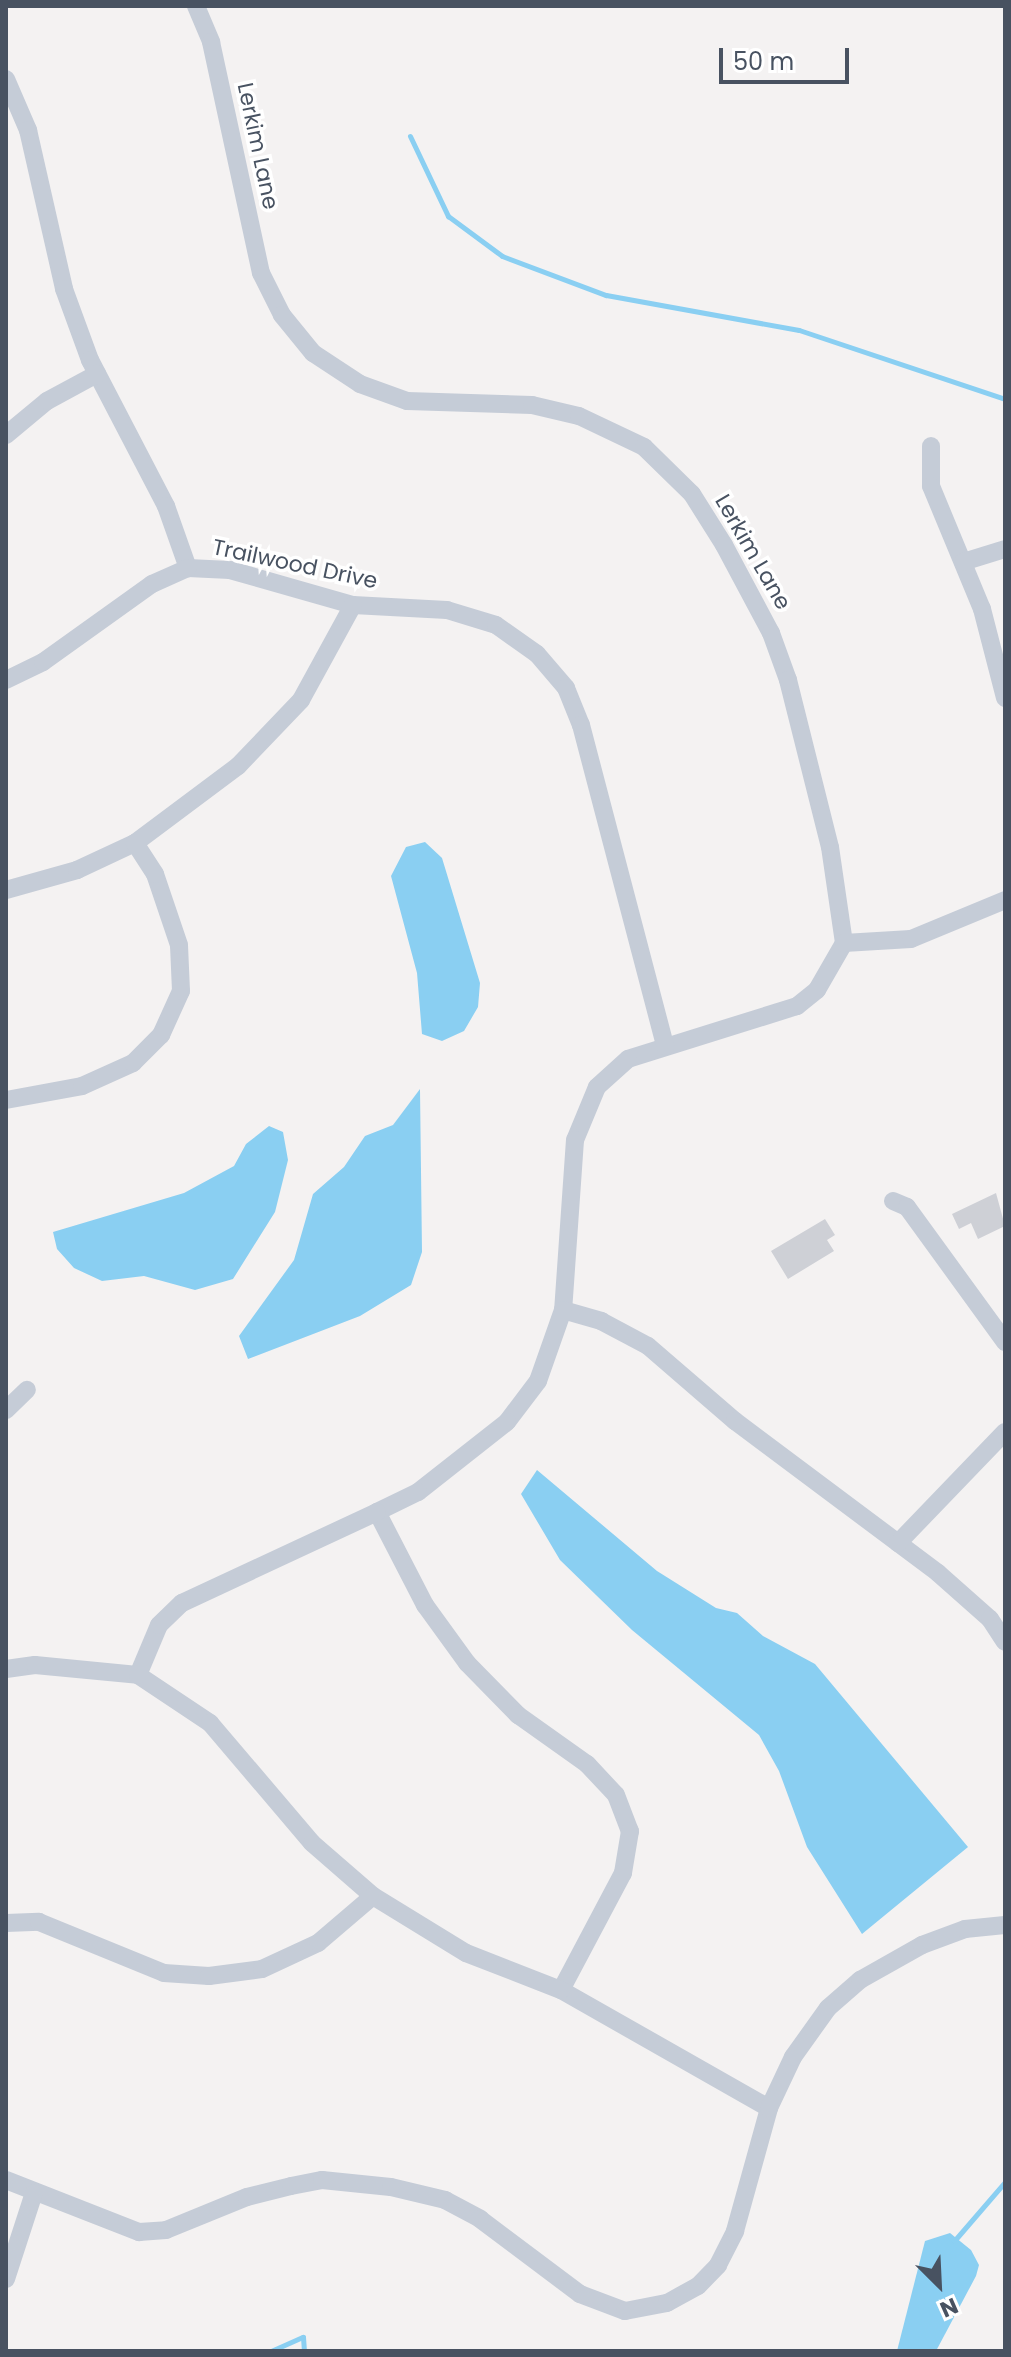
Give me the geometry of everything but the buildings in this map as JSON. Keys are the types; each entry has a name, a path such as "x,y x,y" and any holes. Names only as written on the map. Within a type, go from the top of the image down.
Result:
{"street":[{"name":"Lerkim Lane","path":"196,6 211,42 261,273 282,315 313,353 360,384 407,401 532,405 579,416 644,447 692,494 771,633 788,680 830,847 844,943"},
{"name":"Trailwood Drive","path":"6,79 28,130 64,289 97,374 166,506 188,568 230,570 353,605 447,610 496,625 537,654 566,688 581,725 665,1046"},
{"path":"6,435 47,401 97,374"},
{"path":"931,446 931,486 982,609 1005,698"},
{"path":"963,562 1005,549"},
{"path":"6,680 43,662 152,584 188,568"},
{"path":"6,890 77,870 135,843 238,766 273,732 322,669 353,605"},
{"path":"6,1100 82,1086 133,1063 161,1035 181,991 179,945 155,874 135,843"},
{"path":"138,1675 159,1625 182,1603 418,1492 507,1422 538,1381 563,1310 575,1140 586,1109 609,1072 628,1059 665,1046 797,1006 817,990 844,943 911,939 1005,900"},
{"path":"893,1201 907,1207 1005,1342"},
{"path":"563,1310 601,1321 648,1346 735,1421 938,1573 990,1619 1005,1642"},
{"path":"6,1410 27,1390"},
{"path":"898,1543 1005,1432"},
{"path":"377,1512 425,1605 467,1663 518,1715 587,1764 616,1795 630,1831 623,1873 561,1990"},
{"path":"6,1669 35,1665 138,1675 210,1723 312,1843 373,1896 466,1953 561,1990 769,2108"},
{"path":"6,1923 39,1922 164,1973 209,1976 262,1969 318,1943 373,1896"},
{"path":"6,2180 139,2232 166,2230 247,2197 322,2180 391,2187 445,2200 480,2219 580,2294 625,2311 667,2303 698,2286 718,2265 735,2231 769,2108 793,2057 828,2008 860,1980 922,1945 965,1929 1005,1925"},
{"path":"6,2279 34,2193"}],"water":[{"path":"425,842 442,858 480,983 478,1007 464,1031 442,1041 422,1034 417,973 391,876 406,847"},
{"path":"420,1089 422,1252 411,1285 360,1316 248,1359 239,1336 294,1260 313,1194 344,1167 365,1136 393,1125"},
{"path":"269,1126 283,1132 288,1160 275,1212 233,1279 195,1290 144,1276 102,1281 74,1268 57,1249 53,1232 184,1193 234,1166 246,1144"},
{"path":"537,1470 657,1571 716,1608 737,1613 763,1636 815,1664 968,1847 862,1934 807,1847 779,1771 759,1735 632,1630 560,1560 521,1494"},
{"path":"950,2233 971,2250 979,2265 976,2276 936,2351 897,2351 925,2241"}],"waterway":[{"path":"410,136 448,216 502,256 606,295 799,330 1005,399"},
{"path":"954,2241 1005,2182"},
{"path":"271,2351 303,2337 304,2351"}]}
